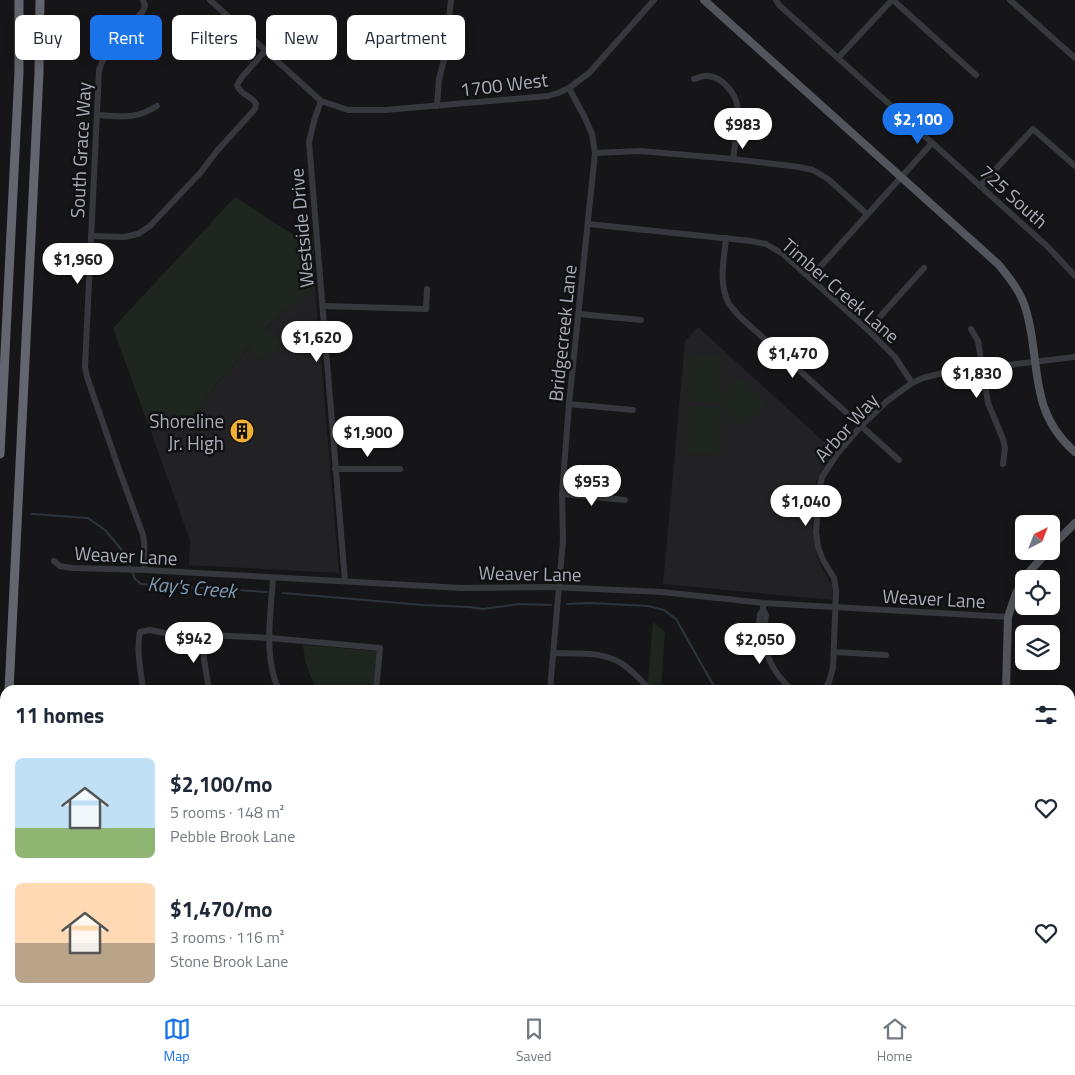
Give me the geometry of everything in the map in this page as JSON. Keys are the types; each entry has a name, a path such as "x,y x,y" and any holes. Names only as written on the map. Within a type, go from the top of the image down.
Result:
{"highway":[{"path":"0,454 19,78 19,0"},
{"path":"9,685 40,72 40,0"}],"main road":[{"path":"704,0 998,264 1013,282 1023,300 1028,318 1040,395 1046,413 1054,429 1075,452"},
{"path":"1060,538 1075,523"},
{"path":"1031,570 1040,560"},
{"path":"1006,685 1008,617 1015,596"}],"street":[{"path":"449,15 451,0"},
{"name":"1700 West","path":"321,101 335,107 362,111 530,98 553,94 568,88 589,73 654,0"},
{"name":"725 South","path":"776,0 779,5 1048,247 1075,276"},
{"path":"838,58 892,0 976,75"},
{"path":"1012,0 1075,58"},
{"path":"215,2 265,51 321,101"},
{"name":"South Grace Way","path":"142,570 145,543 143,535 86,371 85,362 99,70 109,50 143,11 144,3"},
{"path":"91,236 132,236 138,234 157,220 255,109 256,104 254,100 242,93 237,85 242,76 265,51"},
{"path":"437,106 439,78 444,60"},
{"path":"694,78 708,76 719,79 728,87 738,105 733,159"},
{"name":"Bridgecreek Lane","path":"551,685 563,540 562,494 595,152 592,134 586,118 568,88"},
{"name":"Westside Drive","path":"321,101 309,142 345,581"},
{"path":"97,115 134,116 146,113 157,106"},
{"path":"980,186 1033,129 1075,166"},
{"path":"810,278 932,143"},
{"path":"595,152 640,151 733,159 813,170 828,179 867,214"},
{"name":"Timber Creek Lane","path":"588,224 766,244 783,254 868,330 895,357 912,383"},
{"path":"726,238 722,278 723,290 729,304 739,316 899,460"},
{"path":"868,330 924,268"},
{"path":"323,306 426,309 428,288"},
{"path":"579,314 641,320"},
{"path":"971,329 978,341 988,402 1003,439 1005,448 1003,464"},
{"name":"Arbor Way","path":"827,685 833,668 836,590 834,578 823,560 818,547 816,532 822,477 837,454 861,426 886,402 912,383 923,378 942,373 1075,357"},
{"path":"570,404 632,410"},
{"path":"335,469 400,469"},
{"path":"562,494 625,500"},
{"name":"Weaver Lane","path":"54,561 60,566 124,570 462,588 559,587 666,593 764,603 1008,617"},
{"path":"273,578 270,638 272,672 277,685"},
{"path":"764,603 763,610 766,615 765,622 762,625 766,654 774,670 786,685"},
{"path":"142,685 138,642 140,632 150,630 380,648 376,685"},
{"path":"204,635 204,659 208,685"},
{"path":"834,652 886,655"},
{"path":"554,653 595,654 607,657 629,669 645,685"}],"shaded area":[{"path":"235,197 297,237 313,235 315,287 265,329 282,342 268,363 248,350 251,345 216,384 183,431 151,432 113,328"},
{"path":"315,287 339,573 189,565 190,540 151,432 183,431 216,384 271,323"},
{"path":"698,327 833,450 816,482 812,526 817,558 832,586 832,600 663,584 685,341"},
{"path":"690,355 722,357 720,398 739,378 763,402 763,408 742,428 722,409 719,454 686,452 689,406 720,408 716,402 687,401"},
{"path":"653,622 665,632 661,685 647,685"},
{"path":"303,645 377,651 374,685 315,685 305,657"}],"waterway":[{"name":"Kay's Creek","path":"32,514 88,518 105,530 126,555 135,579 141,584 267,592"},
{"name":"Kay's Creek","path":"283,593 483,609 519,604 551,605"},
{"name":"Kay's Creek","path":"567,604 591,603 648,606 664,610 676,619 713,685"}],"place":[{"name":"Shoreline Jr. High","path":"242,431"}]}
